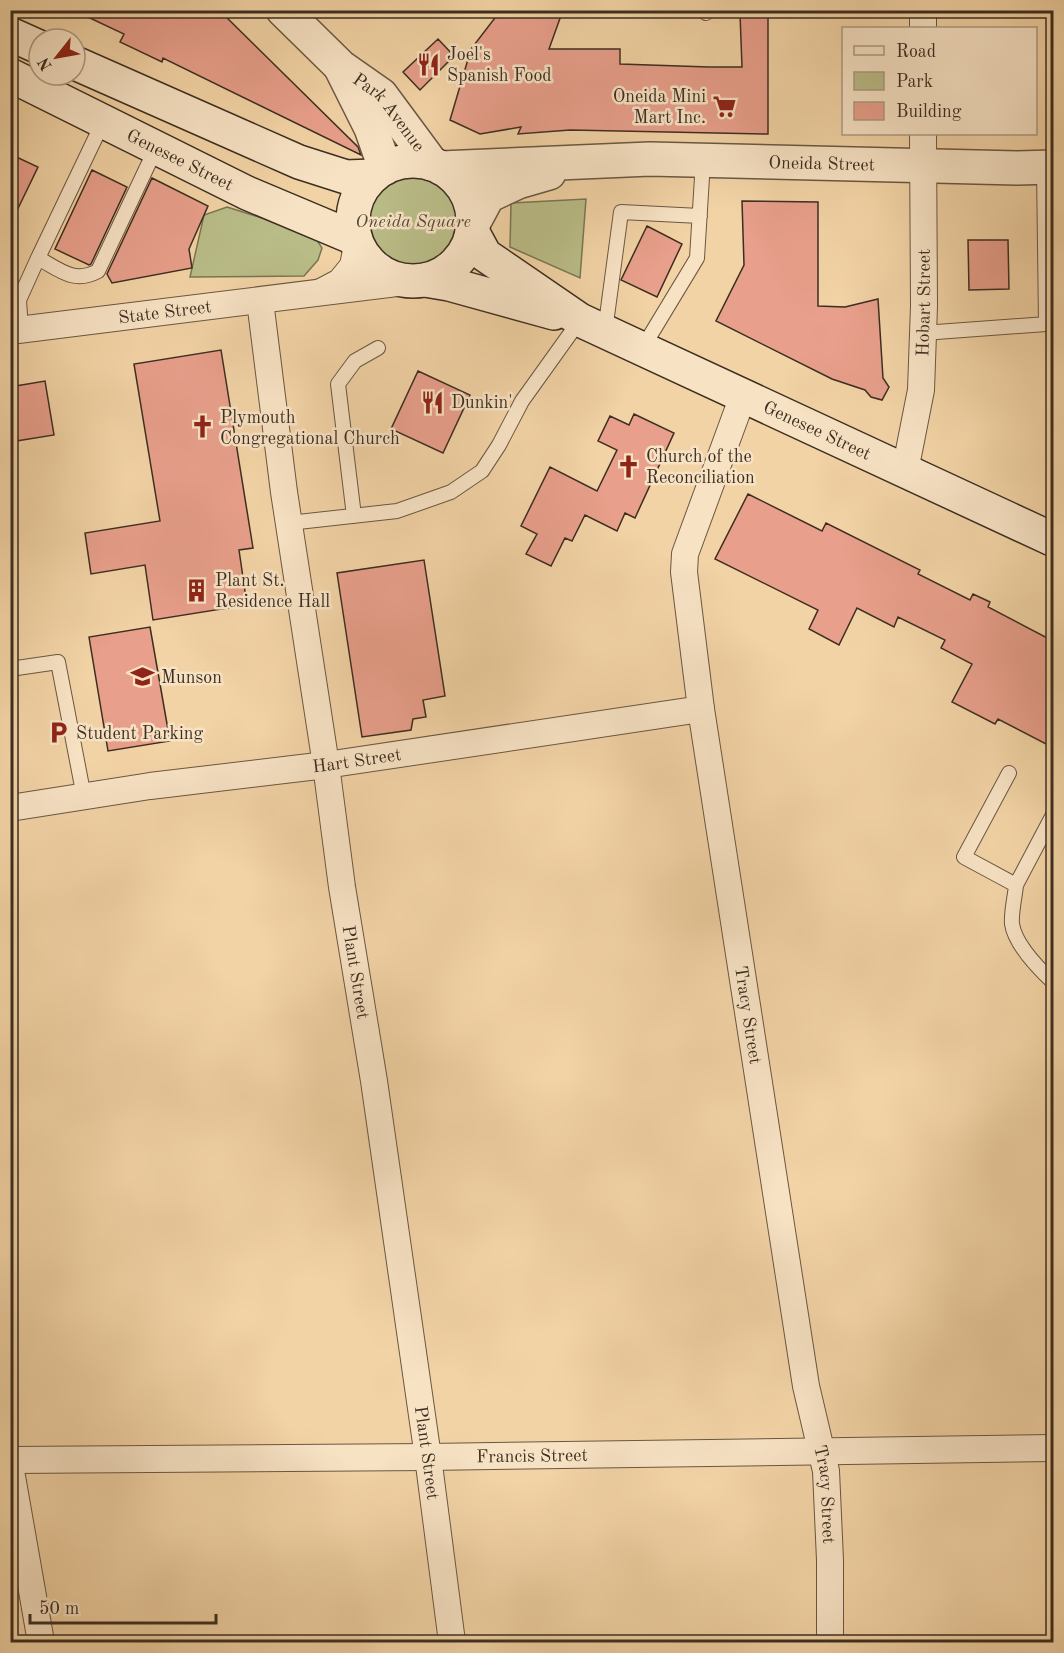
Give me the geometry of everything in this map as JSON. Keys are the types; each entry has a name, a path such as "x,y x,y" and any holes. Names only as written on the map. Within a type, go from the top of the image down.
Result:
{"main road":[{"name":"Park Avenue","path":"283,10 341,67 381,95 436,166"},
{"path":"10,34 27,42"},
{"name":"Park Avenue","path":"341,67 371,128 379,172"},
{"path":"87,68 299,162 346,177 379,172 400,162 416,161 436,166 454,178 465,192 471,207 472,228 467,248 457,263 442,274 415,281 385,275 368,263 356,242 352,221 354,204 362,189 379,172"},
{"name":"Genesee Street","path":"10,75 247,193 356,242"},
{"name":"Oneida Street","path":"472,228 488,196 518,182 591,161"},
{"name":"Oneida Street","path":"436,166 591,161 704,161 1049,167"},
{"name":"Genesee Street","path":"472,228 485,255 592,326"},
{"name":"Genesee Street","path":"415,281 449,284 592,326 1053,540"}],"street":[{"path":"923,10 923,27"},
{"name":"Hobart Street","path":"905,471 921,390 923,135"},
{"name":"State Street","path":"318,294 340,282 353,266 356,242"},
{"name":"State Street","path":"16,330 415,281"},
{"name":"Plant Street","path":"260,300 289,523 342,887 374,1081 452,1642"},
{"name":"Tracy Street","path":"743,396 685,554 684,572 701,709 806,1386 826,1471 830,1560 830,1642"},
{"name":"Hart Street","path":"10,808 150,786 326,765 701,709"},
{"name":"Francis Street","path":"10,1460 428,1457 1053,1448"},
{"path":"10,1466 41,1642"}],"lane":[{"path":"16,330 19,300 103,122"},
{"path":"38,258 74,277 86,278 98,271 156,148"},
{"path":"642,349 696,258 704,161"},
{"path":"923,333 1046,324 1049,167"},
{"path":"289,523 397,511 451,492 482,471 500,446 522,400 592,326 621,212 700,216"},
{"path":"354,516 338,384 355,361 378,348"},
{"path":"10,669 58,662 84,796"},
{"path":"1009,773 964,856 1016,885"},
{"path":"1053,813 1016,885 1012,924 1037,967 1053,983"}],"green space":[{"name":"Oneida Square","path":"416,161 455,178 465,192 471,207 467,248 457,263 442,274 385,275 368,263 357,245 352,221 354,204 362,189 400,162"},
{"path":"586,199 580,278 510,247 511,203"},
{"path":"227,207 313,234 322,248 318,260 304,276 190,277 204,215"}],"building":[{"path":"73,10 219,10 358,147 361,155 163,58 162,62 120,42 124,34"},
{"path":"501,10 563,10 549,49 620,49 620,64 709,67 742,67 740,14 768,14 768,134 570,130 518,134 521,127 480,134 450,120 471,49"},
{"name":"Joel's Spanish Food","path":"438,39 454,56 420,90 403,72"},
{"path":"10,154 38,167 10,225"},
{"path":"92,170 127,187 89,265 55,249"},
{"path":"152,178 208,206 189,249 192,268 112,283 107,274"},
{"path":"742,201 818,202 818,306 845,307 878,299 883,378 889,387 882,400 871,397 865,390 832,379 716,321 744,265"},
{"path":"647,226 682,244 657,297 621,280"},
{"path":"968,240 1008,240 1009,289 969,290"},
{"path":"221,350 253,548 239,550 247,605 153,620 145,565 91,574 85,533 160,521 134,364"},
{"path":"418,371 470,395 443,453 391,429"},
{"path":"45,381 54,435 10,442 10,387"},
{"path":"634,414 674,433 635,518 625,513 617,531 585,515 572,541 565,538 551,566 526,554 537,534 521,526 550,467 597,491 617,450 598,441 610,416 629,425"},
{"path":"748,494 822,531 826,523 920,570 918,574 970,600 973,594 990,602 988,607 1053,641 1053,734 1048,745 998,719 995,724 952,702 972,664 941,648 945,640 898,617 894,627 857,608 839,645 809,629 818,610 715,559"},
{"path":"424,560 445,696 423,700 426,717 413,719 411,730 362,737 337,573"},
{"path":"150,627 170,741 108,751 89,637"}],"place":[{"name":"Joel's Spanish Food","path":"429,64"},
{"name":"Oneida Mini Mart Inc.","path":"724,106"},
{"name":"Dunkin'","path":"433,402"},
{"name":"Plymouth Congregational Church","path":"202,427"},
{"name":"Church of the Reconciliation","path":"628,466"},
{"name":"Plant St. Residence Hall","path":"197,590"},
{"name":"Munson","path":"143,677"},
{"name":"Student Parking","path":"58,733"}]}
